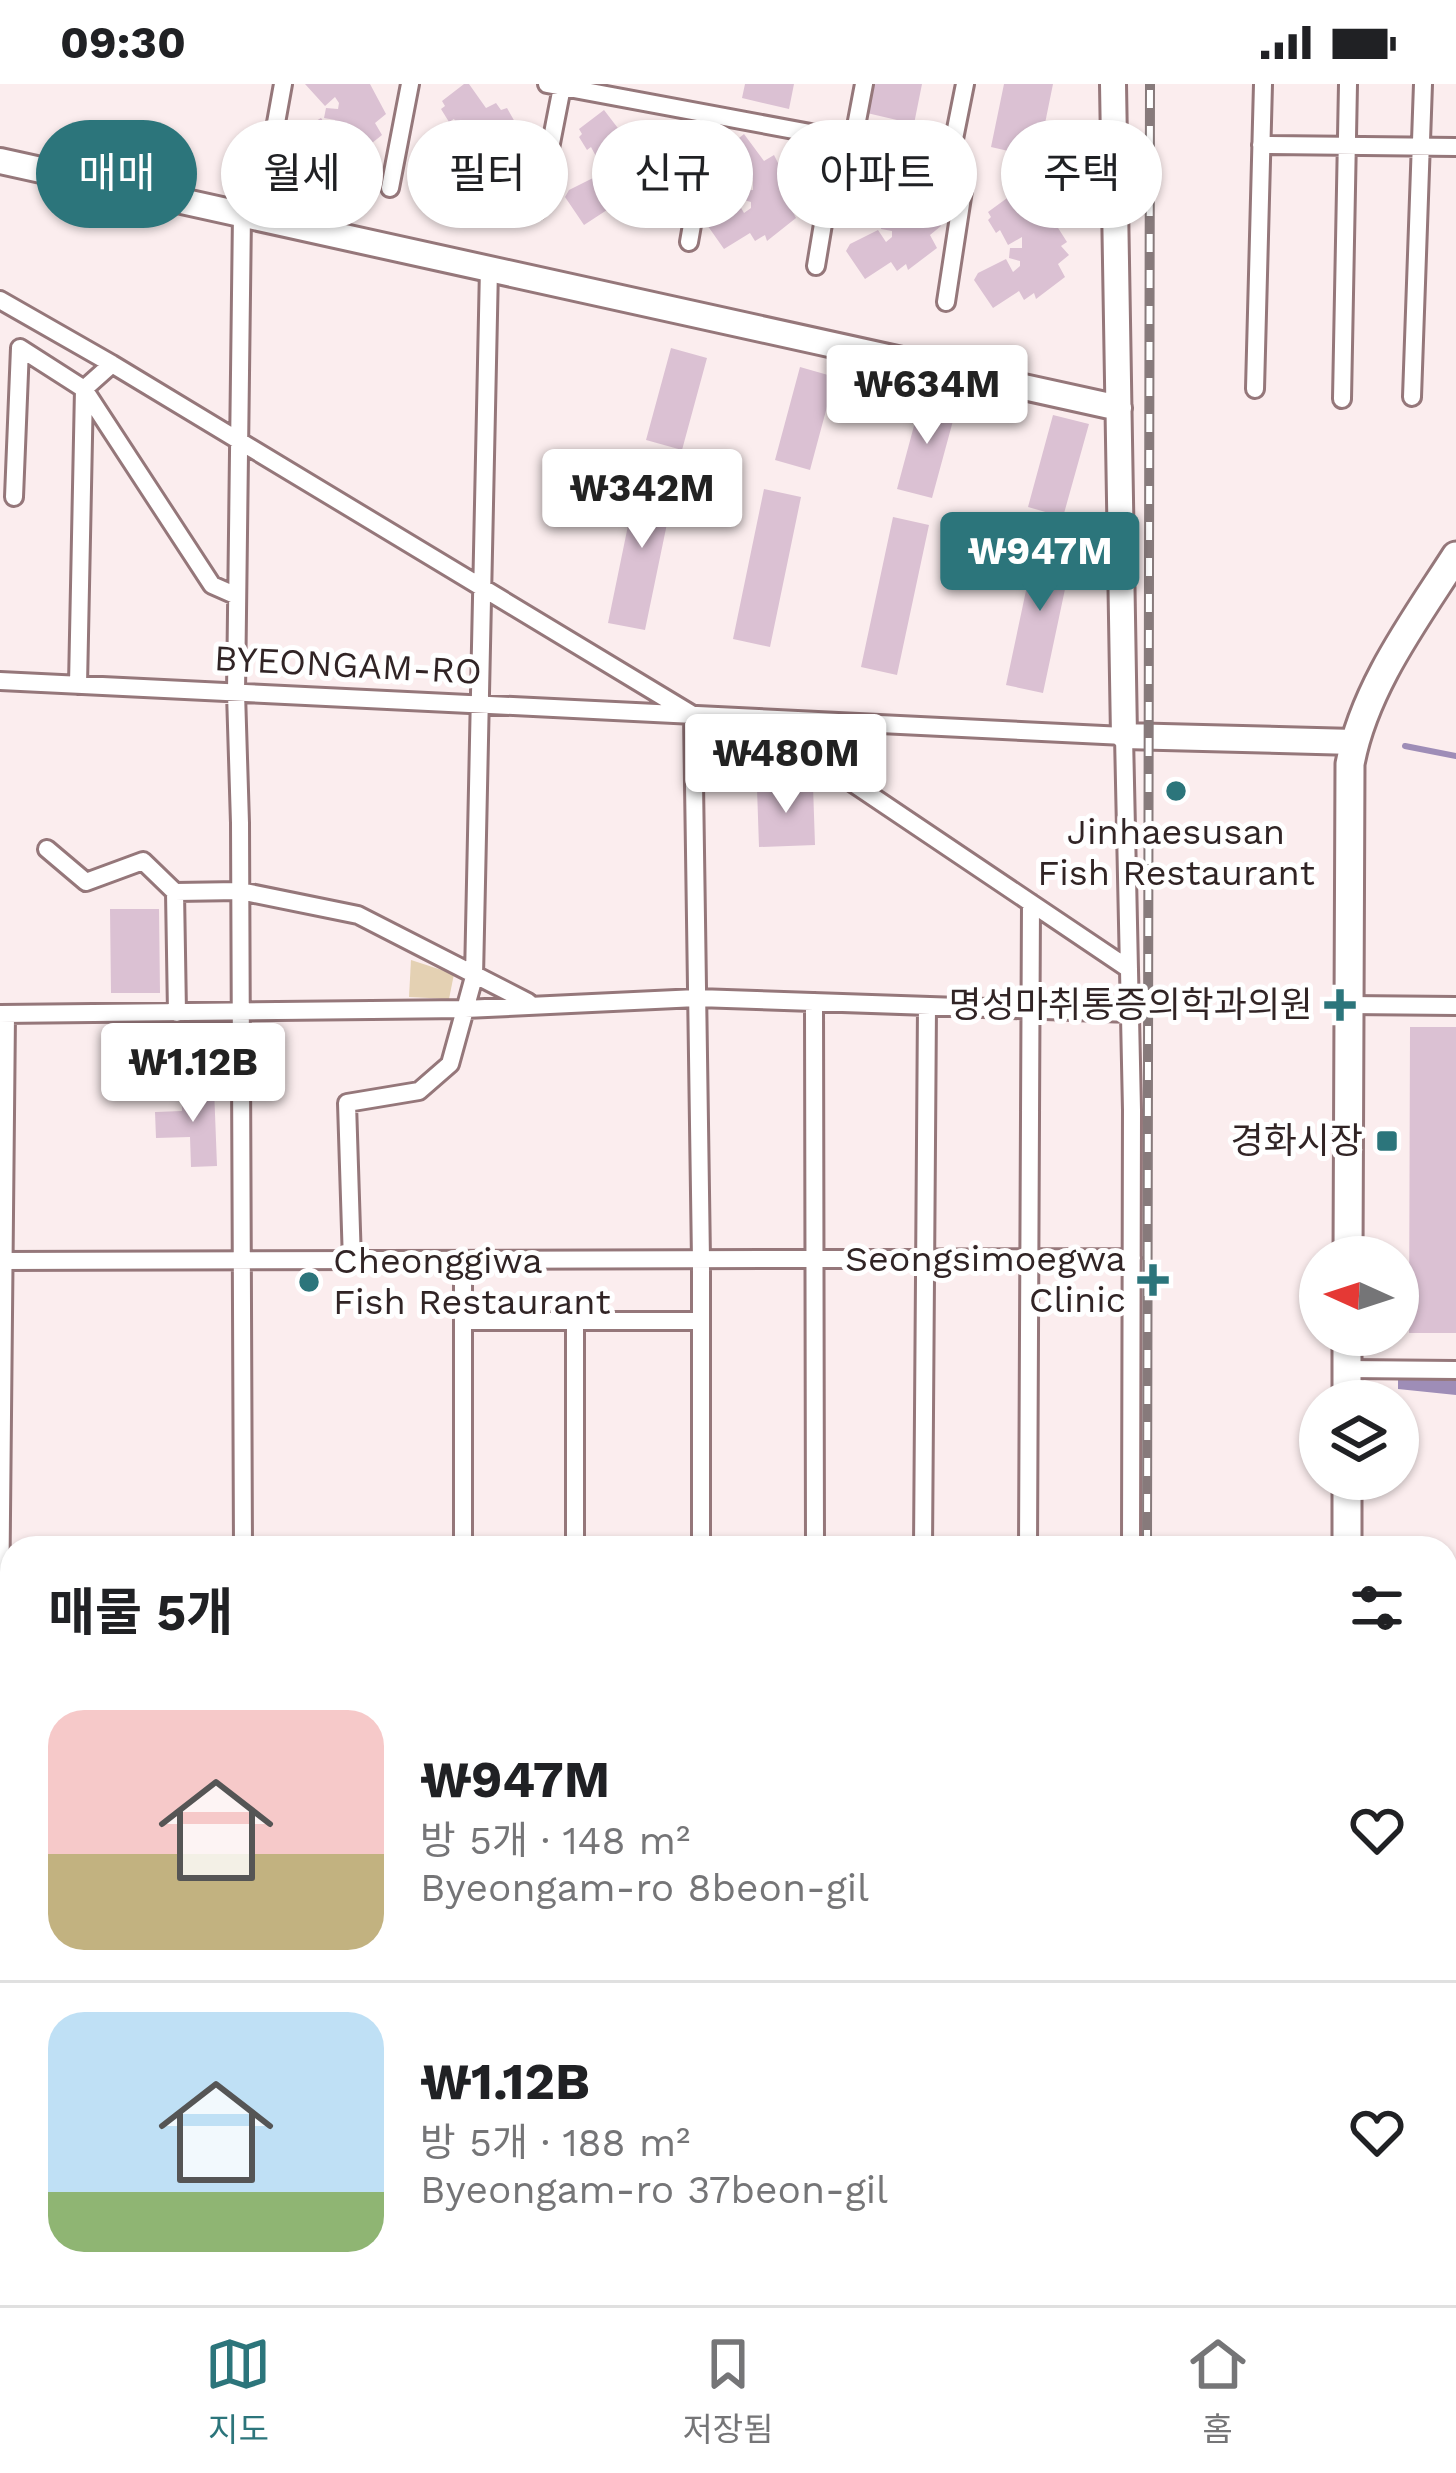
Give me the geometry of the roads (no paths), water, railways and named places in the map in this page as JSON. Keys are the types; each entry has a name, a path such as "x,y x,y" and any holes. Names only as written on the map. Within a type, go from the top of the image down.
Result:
{"main road":[{"path":"1348,1236 1348,796 1354,742 1387,668 1451,572"},
{"path":"1347,1356 1347,1380"},
{"path":"1347,1500 1347,1536"}],"street":[{"path":"275,120 284,84"},
{"path":"390,188 410,84"},
{"path":"852,120 864,84"},
{"path":"958,120 965,84"},
{"path":"1113,84 1130,1013 1131,1536"},
{"path":"1255,389 1263,84"},
{"path":"1342,399 1348,84"},
{"path":"1412,397 1423,84"},
{"path":"550,120 554,85 777,129"},
{"path":"688,242 711,117"},
{"path":"1261,146 1456,147"},
{"path":"0,160 221,209"},
{"path":"243,1536 236,693 239,440 250,228"},
{"path":"306,228 1119,408"},
{"path":"816,266 825,228"},
{"path":"946,302 957,228"},
{"path":"352,1262 347,1103 419,1091 450,1064 474,977 489,268"},
{"name":"BYEONGAM-RO","path":"0,300 692,715"},
{"path":"14,497 20,348 84,389 212,585 237,596"},
{"path":"78,685 84,389 112,364"},
{"name":"BYEONGAM-RO","path":"0,681 1124,736"},
{"path":"692,715 701,1536"},
{"path":"755,718 1129,968"},
{"path":"1124,736 1354,742"},
{"path":"47,849 86,882 143,861 176,892 240,891 358,915 532,1003"},
{"path":"176,892 177,1012"},
{"path":"1028,1536 1031,903"},
{"path":"0,1536 3,1014 465,1009 697,998 1130,1013"},
{"path":"814,1002 814,1536"},
{"path":"1348,1005 1456,1006"},
{"path":"922,1536 927,1006"},
{"path":"2,1261 1132,1258"},
{"path":"463,1261 464,1536"},
{"path":"463,1321 701,1322"},
{"path":"575,1322 575,1536"},
{"path":"1347,1369 1456,1370"},
{"path":"0,1564 0,1616"}],"waterway":[{"path":"1405,746 1456,756"}],"railway":[{"path":"1147,1536 1150,84"}],"place":[{"name":"Jinhaesusan Fish Restaurant","path":"1176,791"},
{"name":"명성마취통증의학과의원","path":"1340,1005"},
{"name":"경화시장","path":"1387,1141"},
{"name":"Seongsimoegwa Clinic","path":"1153,1280"},
{"name":"Cheonggiwa Fish Restaurant","path":"309,1282"}]}
